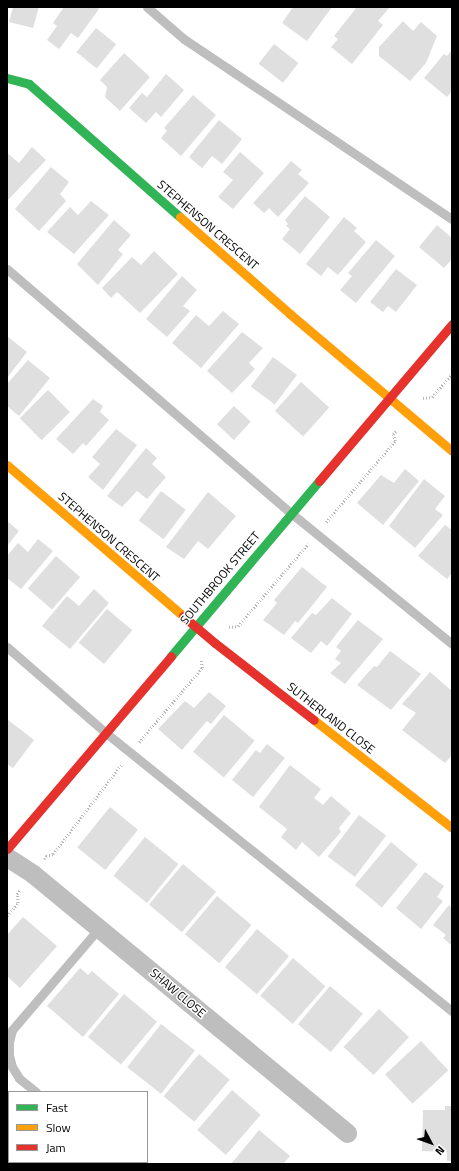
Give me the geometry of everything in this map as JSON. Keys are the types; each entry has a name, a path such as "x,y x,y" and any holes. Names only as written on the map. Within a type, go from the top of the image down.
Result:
{"street":[{"name":"STEPHENSON CRESCENT","path":"7,78 29,84 389,399 452,451"},
{"name":"SOUTHBROOK STREET","path":"7,848 452,324"},
{"name":"STEPHENSON CRESCENT","path":"7,465 195,626"},
{"name":"SUTHERLAND CLOSE","path":"195,626 452,828"},
{"name":"SHAW CLOSE","path":"7,857 33,874 347,1133"}],"lane":[{"path":"147,7 184,39 452,219"},
{"path":"7,269 291,513 452,644"},
{"path":"7,647 106,733 452,1012"},
{"path":"35,1091 19,1078 12,1067 9,1055 9,1042 12,1030 99,928"}],"path":[{"path":"424,398 432,397 452,374"},
{"path":"7,916 18,903 17,894"}],"building":[{"path":"13,7 39,7 33,28 9,22"},
{"path":"64,7 97,7 99,9 78,38 71,33 59,49 47,40 57,26 53,23"},
{"path":"293,7 332,7 307,41 282,23"},
{"path":"357,7 390,7 378,21 383,25 352,64 331,47 338,39 334,36"},
{"path":"403,21 413,31 421,22 437,36 426,63 410,81 379,56 379,47"},
{"path":"96,28 116,44 97,68 76,52"},
{"path":"274,44 298,63 283,83 259,64"},
{"path":"452,50 452,91 447,97 424,78 444,54 447,56"},
{"path":"124,53 150,77 120,111 105,97 107,87 100,80"},
{"path":"166,74 184,90 161,117 156,112 146,123 129,108 142,93 147,97"},
{"path":"193,95 216,115 181,156 161,138 167,131 164,128"},
{"path":"219,120 242,139 222,164 212,156 202,168 189,157"},
{"path":"32,147 46,160 7,201 7,153 19,163"},
{"path":"240,152 264,173 233,209 218,197 233,180 223,172"},
{"path":"291,161 302,170 298,174 309,183 278,217 269,208 264,213 253,203"},
{"path":"51,167 69,182 60,194 66,201 39,231 15,209"},
{"path":"305,196 330,217 300,254 282,239 290,229 286,226 288,224 285,220"},
{"path":"91,201 109,215 74,254 47,232 70,207 78,215"},
{"path":"344,217 357,228 354,231 366,242 338,275 328,267 321,276 306,264"},
{"path":"114,220 131,235 118,250 123,254 98,285 77,264"},
{"path":"437,225 452,238 452,259 444,268 419,247"},
{"path":"376,240 395,256 356,303 340,290 352,276 348,273"},
{"path":"154,251 178,274 140,313 117,292 111,298 102,288 132,257 141,265"},
{"path":"396,269 417,285 396,312 388,306 383,312 370,302"},
{"path":"182,276 197,290 183,306 190,311 167,337 146,319"},
{"path":"223,311 239,324 201,368 172,343 196,315 209,326"},
{"path":"242,332 263,348 249,363 255,369 232,393 207,371"},
{"path":"7,336 27,352 7,378"},
{"path":"273,357 297,375 275,405 251,387"},
{"path":"28,360 50,378 19,416 7,406 7,384"},
{"path":"301,382 329,407 303,436 275,411"},
{"path":"48,390 70,412 42,440 20,418"},
{"path":"93,399 103,406 100,412 109,420 86,446 83,443 73,454 56,439"},
{"path":"234,406 251,422 234,440 217,424"},
{"path":"116,429 137,445 103,490 88,477 100,464 92,457"},
{"path":"146,448 157,458 152,464 166,477 147,499 137,491 122,507 107,496"},
{"path":"405,469 419,481 383,525 357,503 381,475 394,483"},
{"path":"424,479 445,496 435,509 443,515 415,548 389,526"},
{"path":"161,491 186,510 163,539 139,521"},
{"path":"208,492 236,516 208,549 198,541 184,559 166,547"},
{"path":"7,521 19,531 7,546"},
{"path":"445,525 452,530 452,573 447,579 418,556"},
{"path":"38,539 53,551 21,589 7,578 7,556 18,543 28,552"},
{"path":"56,556 80,577 52,609 28,588"},
{"path":"302,567 327,587 298,623 295,621 284,635 263,620 277,603 274,600"},
{"path":"94,589 109,603 70,649 42,626 67,596 79,606"},
{"path":"332,598 352,614 327,646 321,641 311,653 291,638 312,613 316,615"},
{"path":"107,609 132,630 104,664 79,643"},
{"path":"358,620 383,639 345,684 330,673 341,663 335,659 341,651 336,647"},
{"path":"390,651 421,674 391,710 357,685 374,666 377,667"},
{"path":"430,672 452,691 452,755 445,763 402,730 416,713 402,704"},
{"path":"209,692 226,706 211,724 207,721 182,750 158,729 185,701 194,708"},
{"path":"224,715 255,741 224,777 193,752"},
{"path":"7,719 34,740 13,768 7,764"},
{"path":"267,744 285,758 253,797 232,780 256,750 260,753"},
{"path":"290,765 321,789 314,798 323,805 331,796 351,813 339,828 341,832 319,857 302,842 296,850 281,837 287,829 259,807"},
{"path":"110,807 138,830 105,870 77,847"},
{"path":"359,815 386,835 355,877 328,857"},
{"path":"145,837 178,864 147,903 114,876"},
{"path":"391,842 418,864 382,907 355,885"},
{"path":"183,864 216,892 182,932 149,905"},
{"path":"425,872 444,886 437,897 443,901 421,929 396,908"},
{"path":"217,896 251,925 219,963 185,934"},
{"path":"449,905 452,908 452,946 443,938 446,935 433,925"},
{"path":"23,917 57,946 20,988 7,976 7,935"},
{"path":"257,929 289,956 257,994 225,967"},
{"path":"293,958 325,986 293,1024 260,996"},
{"path":"80,968 88,975 92,971 119,994 83,1037 47,1006"},
{"path":"330,986 363,1014 331,1052 298,1024"},
{"path":"124,994 157,1022 121,1065 88,1037"},
{"path":"379,1009 409,1037 374,1075 344,1047"},
{"path":"161,1024 195,1050 161,1094 127,1067"},
{"path":"421,1041 448,1070 412,1104 385,1074"},
{"path":"199,1054 230,1080 194,1122 164,1096"},
{"path":"232,1090 261,1115 226,1155 197,1130"},
{"path":"445,1106 452,1106 452,1161 447,1161 447,1152 422,1151 423,1110 445,1110"},
{"path":"259,1130 290,1156 283,1164 231,1164"}],"traffic: fast":[{"path":"7,78 29,84 180,217"},
{"path":"171,656 319,481"}],"traffic: slow":[{"path":"180,217 290,314 452,451"},
{"path":"7,465 183,616"},
{"path":"314,720 452,828"}],"traffic: jam":[{"path":"319,481 452,324"},
{"path":"183,616 215,643 314,720"},
{"path":"7,849 171,656"}]}
